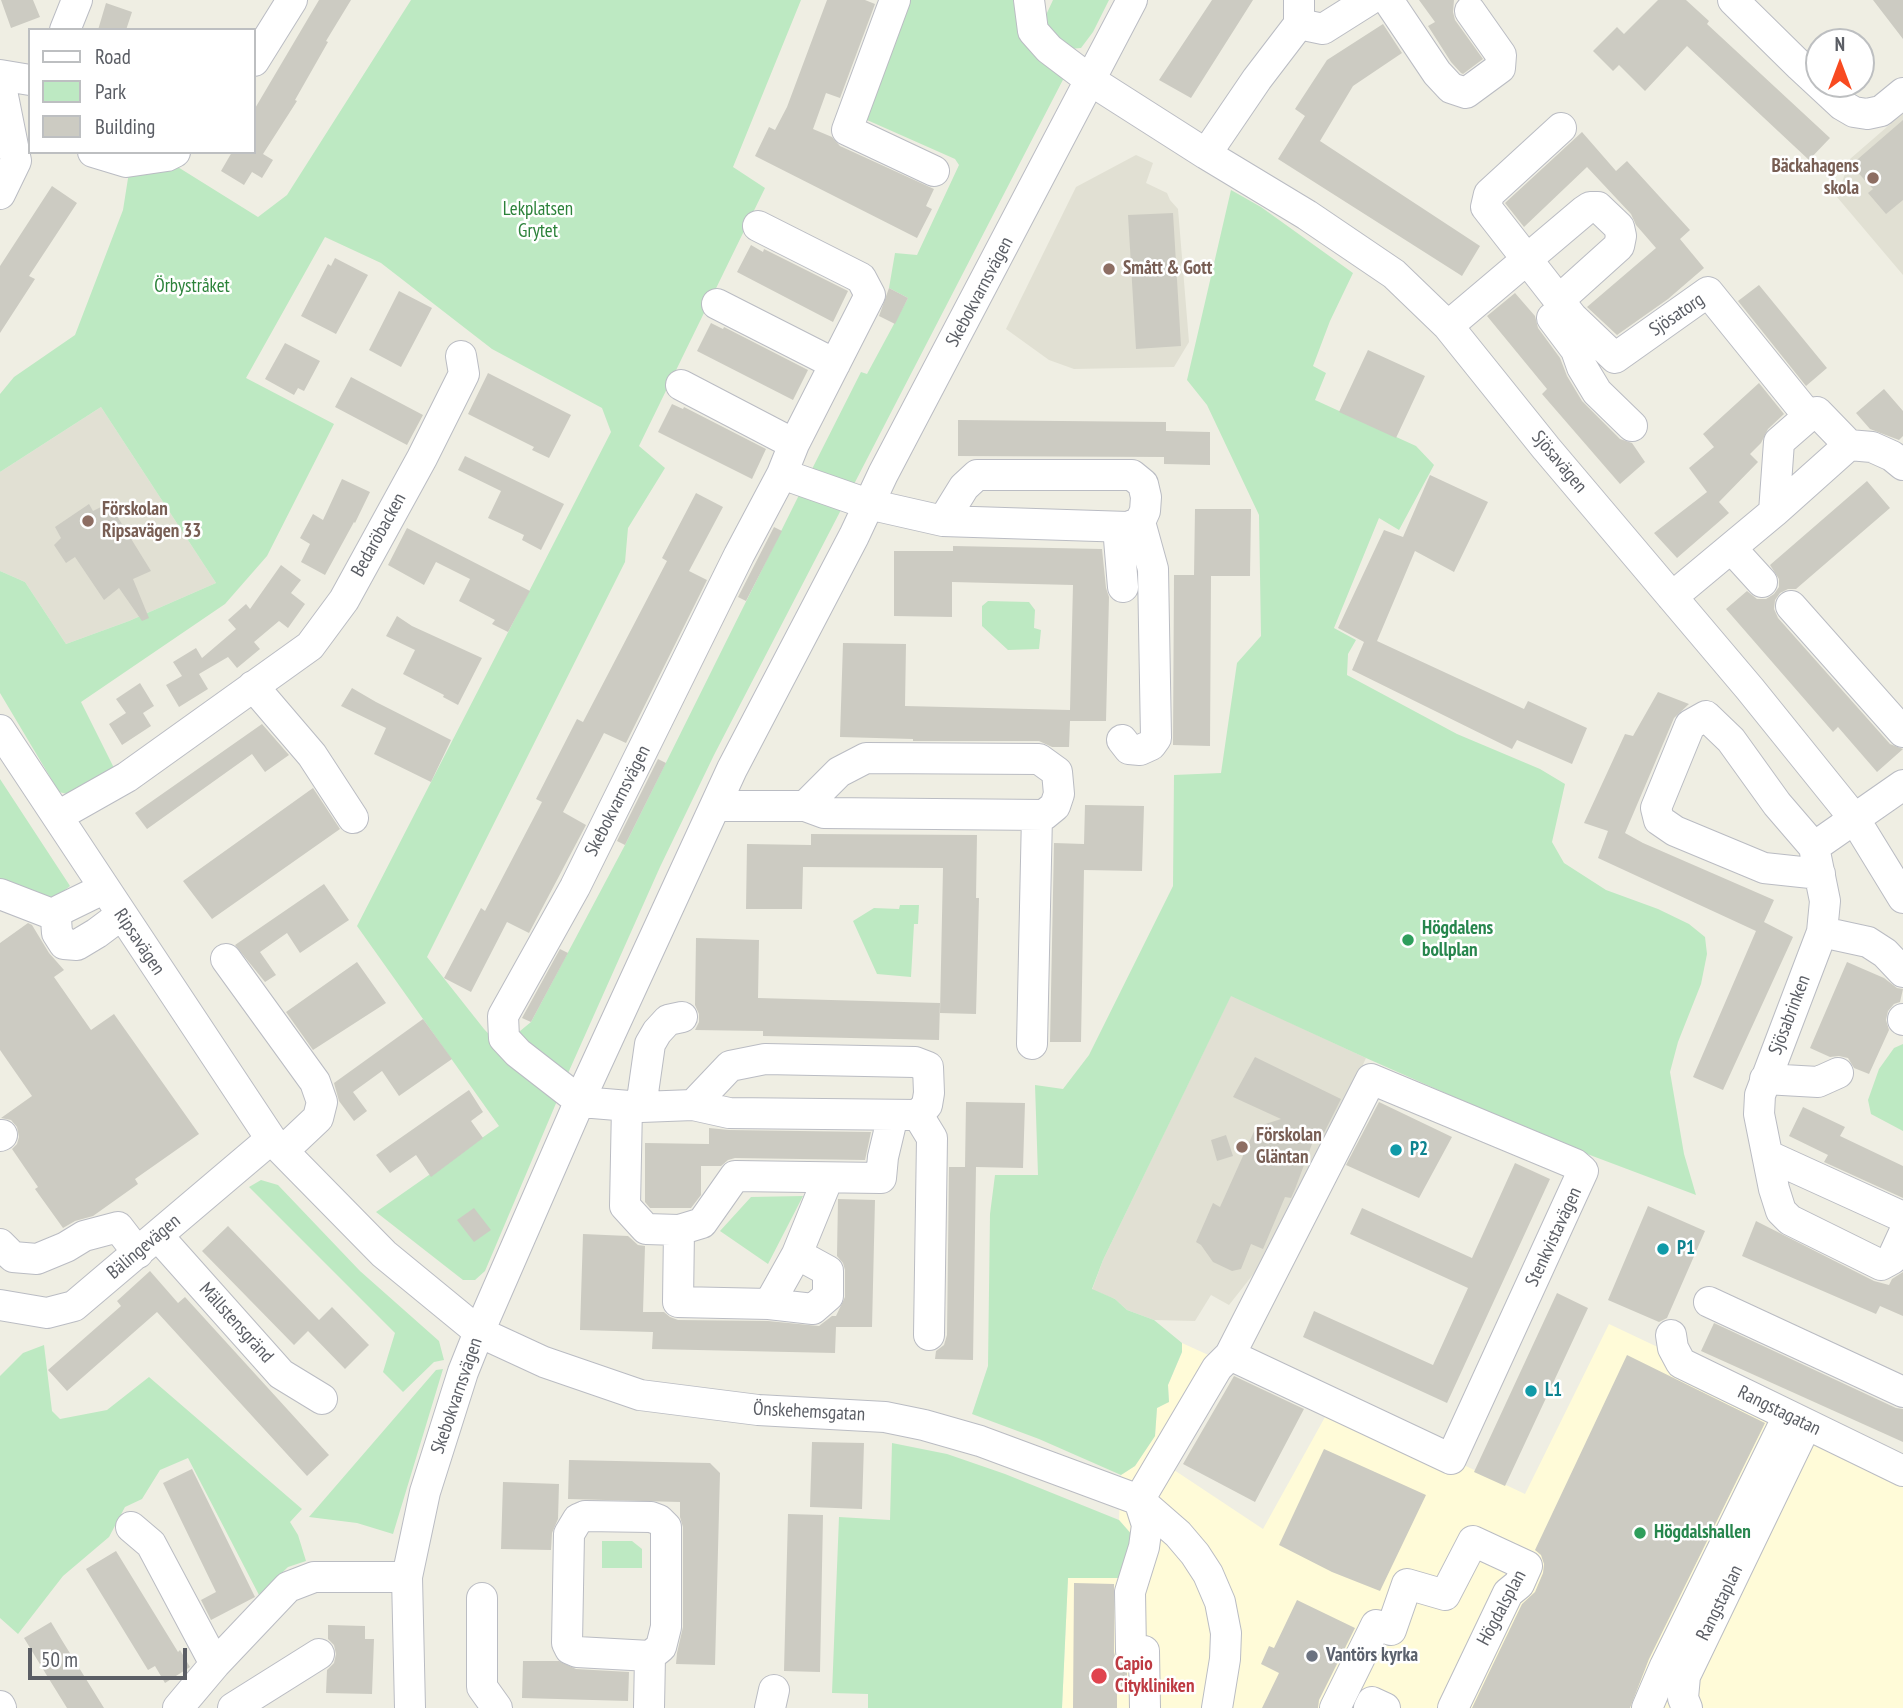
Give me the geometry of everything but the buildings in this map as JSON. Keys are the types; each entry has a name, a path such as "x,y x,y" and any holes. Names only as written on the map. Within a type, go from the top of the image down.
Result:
{"street":[{"path":"66,28 77,0"},
{"path":"256,58 292,0"},
{"path":"895,0 847,130 934,171"},
{"path":"1029,0 1033,31 1049,49 1090,80"},
{"name":"Skebokvarnsvägen","path":"410,1708 407,1577 425,1492 479,1332 715,806 868,504 1132,0"},
{"path":"1206,154 1299,12 1323,29 1369,0"},
{"path":"1388,0 1437,72 1451,88 1466,93 1500,68 1501,55 1470,11"},
{"path":"1733,0 1842,106 1867,114 1881,111 1903,93"},
{"path":"0,75 28,80"},
{"name":"Sjösavägen","path":"1090,80 1307,215 1394,274 1448,326 1854,818 1903,898"},
{"path":"0,81 16,162"},
{"name":"Sjösatorg","path":"1560,128 1489,194 1486,207 1572,317 1615,358 1708,292 1801,407 1810,415 1817,412 1849,445"},
{"path":"0,194 28,133"},
{"path":"100,154 126,162 171,154"},
{"path":"1448,326 1590,207 1598,207 1619,227 1619,246 1556,296 1548,313 1576,350 1597,392 1632,426"},
{"name":"Skebokvarnsvägen","path":"580,1102 518,1053 504,1038 503,1016 592,854 870,295 861,278 758,226"},
{"path":"718,304 835,365"},
{"name":"Bedaröbacken","path":"58,816 127,776 310,646 344,600 464,374 461,356"},
{"path":"681,385 794,444"},
{"path":"1774,512 1779,442 1810,415"},
{"path":"1672,597 1849,445 1872,447 1892,456 1903,466"},
{"path":"782,474 868,504 943,521 1129,524 1145,511 1146,497 1143,484 1132,475 977,475 964,487 943,521"},
{"path":"1123,587 1129,524"},
{"path":"1122,740 1129,749 1140,750 1151,745 1156,738 1153,569 1129,524"},
{"path":"1731,548 1762,582"},
{"path":"1791,606 1903,732"},
{"path":"253,686 312,755 353,818"},
{"path":"1817,860 1731,740 1706,716 1690,725 1656,808 1659,820 1675,831 1764,868 1817,860 1854,818 1903,785"},
{"name":"Ripsavägen","path":"0,730 103,889 277,1145 384,1254 479,1332"},
{"path":"715,806 805,806 824,813 1044,815 1055,806 1059,793 1057,772 1040,759 866,758 839,772 805,806"},
{"path":"1032,1044 1037,815"},
{"name":"Sjösabrinken","path":"1817,860 1825,901 1822,932 1759,1095 1759,1114 1774,1189 1781,1211 1790,1220 1881,1265 1892,1259 1903,1235"},
{"path":"103,889 61,910 57,916 57,933 64,944 77,945 121,915"},
{"path":"0,894 57,916"},
{"path":"1822,932 1868,942 1885,953 1903,972"},
{"path":"226,959 315,1082 322,1102 318,1118 277,1145"},
{"path":"682,1017 668,1020 656,1032 650,1044 634,1107 625,1206 646,1229 679,1230 702,1223 735,1176 881,1178 883,1157 906,1115"},
{"path":"580,1102 634,1107 693,1105 729,1114 906,1115 927,1105 928,1068 915,1062 765,1059 730,1066 693,1105"},
{"path":"1765,1079 1818,1082 1838,1073"},
{"name":"Stenkvistavägen","path":"1371,1079 1575,1164 1583,1171 1451,1459 1230,1356 1371,1079"},
{"path":"906,1115 932,1138 929,1335"},
{"name":"Bälingevägen","path":"0,1305 47,1313 74,1306 277,1145"},
{"path":"1769,1156 1903,1217"},
{"path":"769,1304 797,1255 828,1178"},
{"name":"Mällstensgränd","path":"0,1244 13,1257 37,1259 66,1247 83,1236 118,1227 148,1245 281,1374 322,1399"},
{"path":"679,1230 678,1302 769,1304 813,1309 828,1296 828,1272 797,1255"},
{"path":"1709,1302 1903,1392"},
{"name":"Önskehemsgatan","path":"479,1332 544,1362 640,1395 758,1410 884,1417 923,1425 979,1440 1139,1500 1178,1534 1195,1553 1220,1602 1226,1633 1225,1660 1217,1708"},
{"name":"Rangstagatan","path":"1671,1335 1673,1348 1681,1363 1903,1471"},
{"path":"1145,1708 1144,1651 1131,1651 1130,1592 1144,1547 1147,1525 1139,1500 1217,1368 1230,1356"},
{"name":"Rangstaplan","path":"1668,1701 1685,1676 1797,1420"},
{"path":"649,1708 650,1656 661,1647 666,1627 666,1527 651,1517 585,1516 578,1519 569,1534 566,1643 570,1649 577,1652 650,1656"},
{"path":"131,1527 151,1544 215,1664"},
{"name":"Högdalsplan","path":"1335,1708 1376,1625 1391,1630 1408,1584 1445,1595 1473,1541 1527,1566 1519,1584 1508,1592 1453,1708"},
{"path":"189,1704 215,1664 288,1587 313,1577 407,1577"},
{"path":"482,1598 482,1687 498,1708"},
{"path":"233,1708 318,1654"},
{"path":"1369,1708 1372,1702 1385,1708"}],"shaded area":[{"name":"Bäckahagens skola","path":"1903,113 1903,275 1837,197 1850,159"},
{"name":"Smått & Gott","path":"1136,155 1153,163 1146,183 1167,193 1178,209 1189,342 1174,367 1074,369 1049,360 1006,329 1076,187"},
{"name":"Förskolan Ripsavägen 33","path":"101,407 216,583 129,621 66,644 25,582 0,571 0,472"},
{"name":"Förskolan Gläntan","path":"1231,995 1366,1058 1285,1234 1229,1305 1211,1295 1195,1321 1154,1320 1127,1310 1115,1299 1092,1290 1103,1260"},
{"path":"1609,1324 1903,1463 1903,1708 1062,1708 1068,1578 1133,1536 1119,1520 1121,1475 1135,1466 1155,1436 1157,1408 1169,1401 1168,1385 1182,1352 1182,1343 1215,1358 1165,1464 1263,1529 1330,1408 1451,1459 1525,1494"}],"green space":[{"name":"Örbystråket","path":"411,0 801,0 733,167 765,188 639,446 665,468 628,528 625,562 427,957 484,1029 557,1101 485,1271 475,1280 463,1280 376,1212 499,1126 357,926 611,432 602,408 492,349 381,263 325,237 246,378 334,424 267,556 225,604 81,702 114,768 75,796 59,792 0,693 0,571 25,582 66,644 129,621 216,583 101,407 0,472 0,394 14,377 75,335 123,210 129,172 173,164 258,217 287,195"},
{"path":"907,0 1013,0 1025,35 1068,70 852,488 810,473 861,372 867,374 908,298 889,288 895,253 917,255 959,165 955,159 867,120"},
{"path":"1053,0 1109,0 1093,32 1081,48 1069,49 1046,29 1046,15"},
{"path":"1231,190 1261,207 1353,273 1330,321 1313,366 1326,373 1315,400 1416,446 1434,465 1399,530 1379,518 1334,628 1356,640 1348,654 1347,675 1457,734 1540,769 1565,784 1552,842 1564,863 1606,890 1658,909 1689,924 1705,937 1707,954 1701,984 1678,1042 1670,1072 1684,1154 1696,1195 1558,1143 1231,996 1103,1260 1092,1289 1115,1299 1127,1310 1154,1320 1182,1343 1182,1352 1168,1385 1169,1402 1157,1408 1155,1436 1135,1466 1121,1475 1039,1439 972,1414 988,1366 990,1214 995,1175 1038,1175 1035,1085 1063,1089 1089,1055 1173,886 1174,775 1221,773 1237,663 1261,636 1259,515 1207,405 1187,380"},
{"path":"801,491 843,506 714,755 660,867 565,1080 514,1036 531,1022 625,845"},
{"path":"988,601 1029,602 1035,610 1034,628 1041,630 1039,649 1008,650 982,626 982,606"},
{"path":"0,779 70,886 44,907 0,883"},
{"path":"900,905 919,905 918,924 914,924 911,977 877,974 853,921 874,908 899,909"},
{"path":"1903,1044 1903,1131 1871,1114 1868,1100 1879,1069 1894,1048"},
{"path":"261,1180 278,1185 360,1271 439,1341 444,1360 434,1362 403,1392 383,1372 395,1333 249,1187"},
{"path":"803,1196 768,1264 720,1231 751,1197"},
{"path":"44,1345 52,1411 60,1419 107,1410 149,1377 302,1509 290,1522 298,1535 306,1561 288,1567 259,1595 188,1458 160,1470 142,1499 125,1507 109,1537 63,1576 18,1634 0,1618 0,1376 23,1353"},
{"path":"443,1369 393,1534 357,1523 309,1517 436,1370"},
{"path":"892,1443 947,1454 1005,1474 1119,1520 1133,1536 1126,1578 1068,1578 1062,1708 868,1708 868,1694 832,1693 839,1517 890,1520"},
{"path":"602,1541 632,1541 642,1549 642,1568 602,1568"}],"place":[{"name":"Bäckahagens skola","path":"1873,178"},
{"name":"Smått & Gott","path":"1109,269"},
{"name":"Förskolan Ripsavägen 33","path":"88,521"},
{"name":"Högdalens bollplan","path":"1408,940"},
{"name":"Förskolan Gläntan","path":"1242,1147"},
{"name":"P2","path":"1396,1150"},
{"name":"P1","path":"1663,1249"},
{"name":"L1","path":"1531,1391"},
{"name":"Högdalshallen","path":"1640,1533"},
{"name":"Vantörs kyrka","path":"1312,1656"},
{"name":"Capio Citykliniken","path":"1099,1676"}],"park label":[{"name":"Lekplatsen Grytet","path":"538,221"}]}
